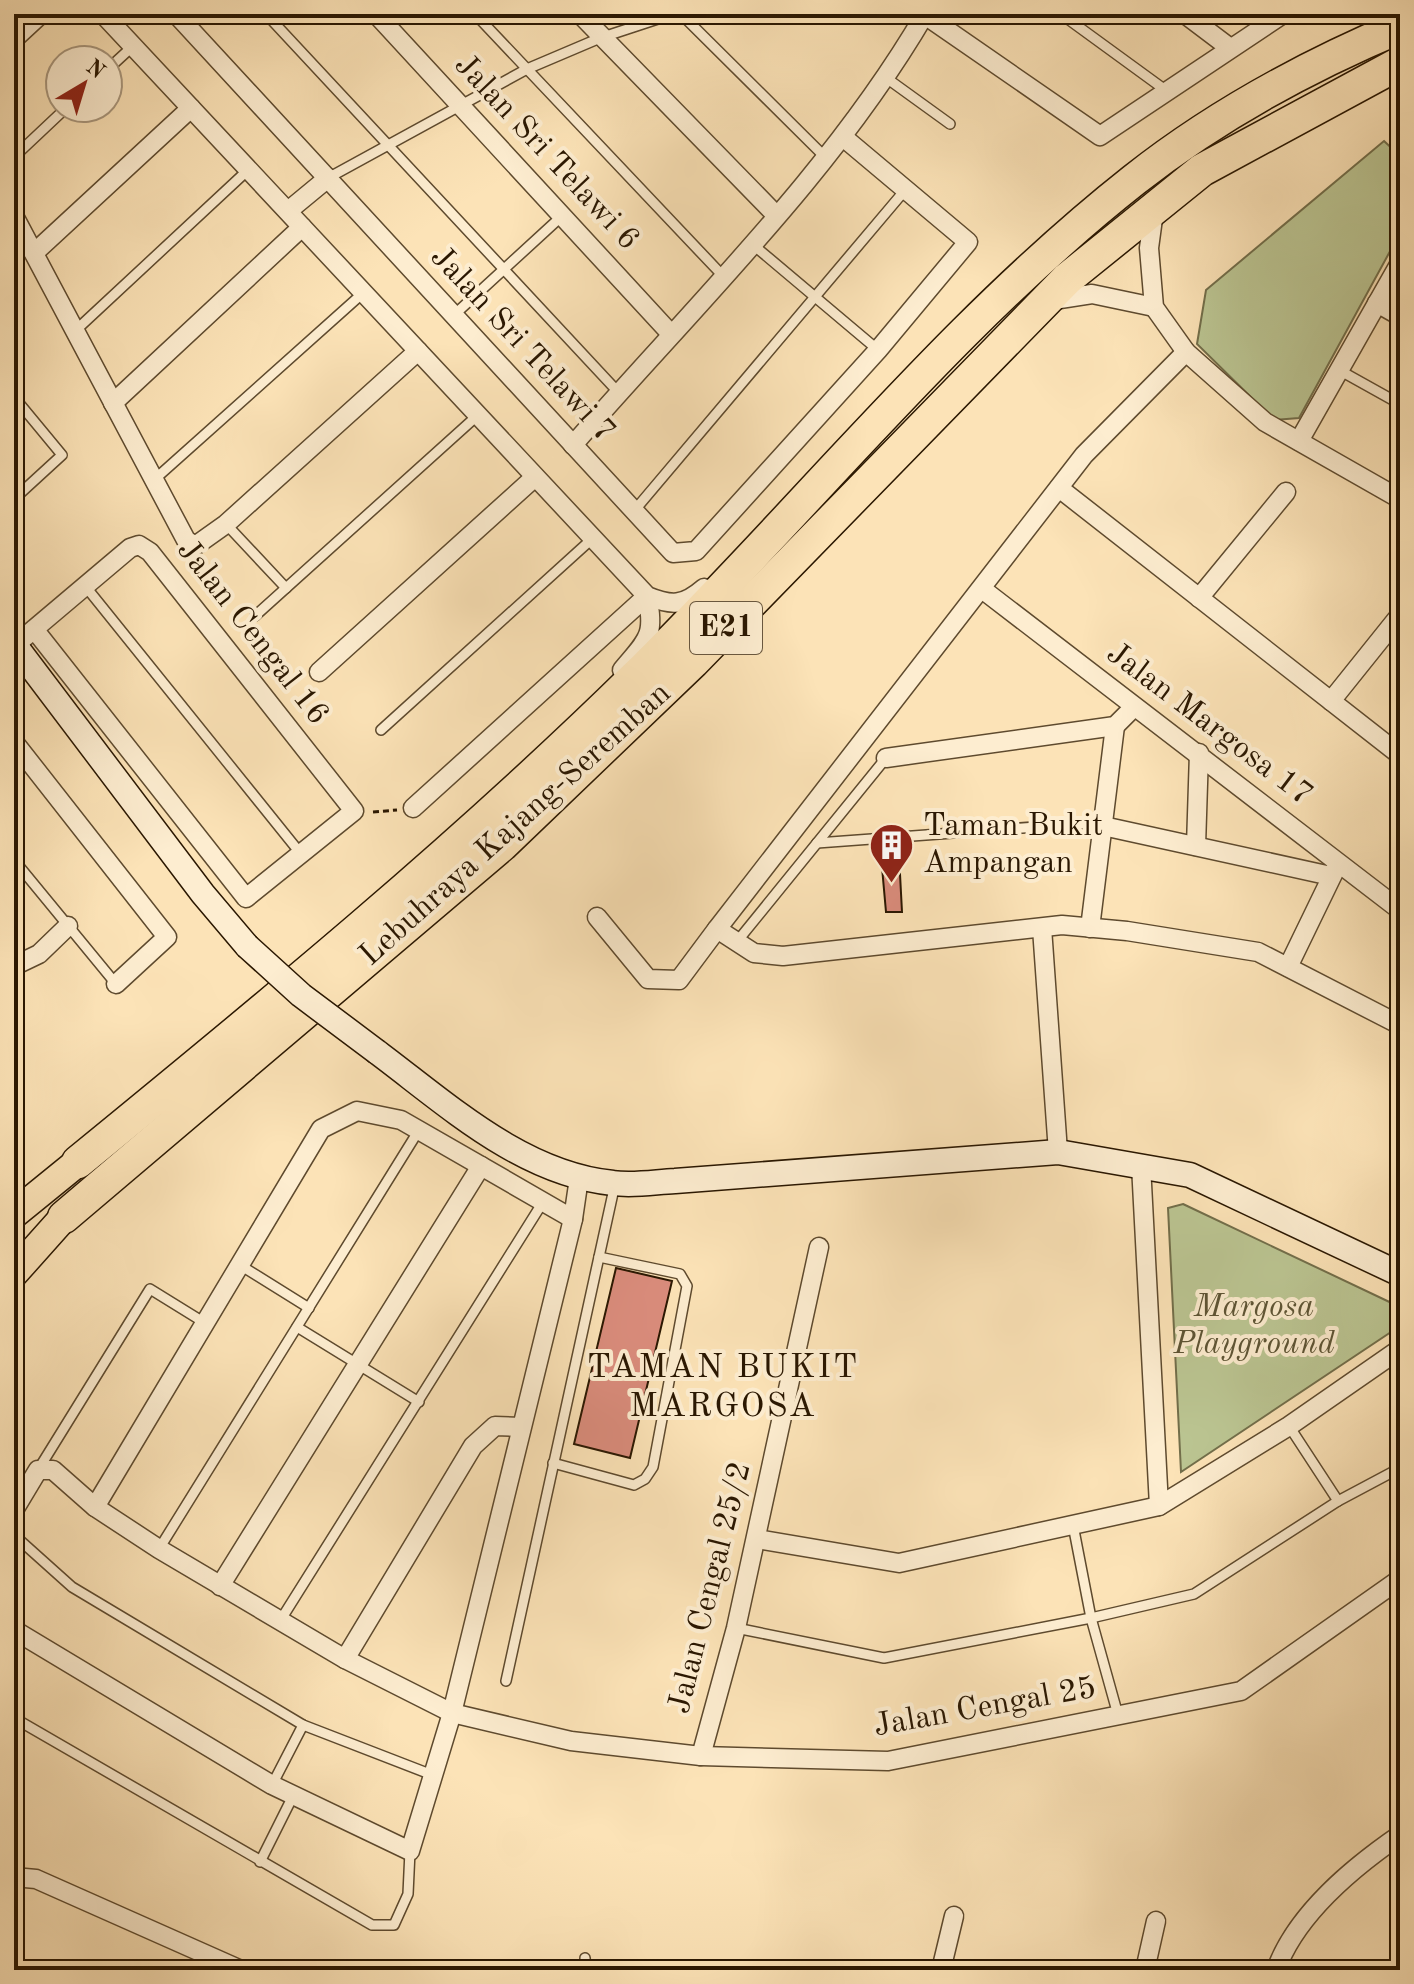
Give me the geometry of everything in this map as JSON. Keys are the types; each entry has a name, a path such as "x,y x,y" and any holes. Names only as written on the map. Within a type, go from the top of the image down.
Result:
{"highway":[{"name":"Lebuhraya Kajang-Seremban","path":"78,1162 266,1008 530,779 784,524 950,348 1055,247 1134,179 1211,124 1282,81 1400,27"},
{"name":"Lebuhraya Kajang-Seremban","path":"64,1217 502,845 693,662 1067,279 1202,170 1400,63"}],"main road":[{"path":"14,1195 78,1162"},
{"path":"14,1214 78,1162"},
{"path":"14,1259 64,1217"},
{"path":"14,1273 64,1217"}],"street":[{"path":"14,39 41,14"},
{"path":"103,14 647,596 671,606 688,602 784,524"},
{"name":"Jalan Sri Telawi 7","path":"176,14 673,553 696,551 878,350"},
{"name":"Jalan Sri Telawi 6","path":"376,14 671,334"},
{"path":"580,14 600,38 776,215"},
{"path":"573,445 826,158 885,77 925,14 1100,136 1283,14"},
{"path":"1185,14 1230,48"},
{"path":"34,253 191,108"},
{"path":"843,137 968,242 878,350"},
{"path":"288,211 328,178"},
{"path":"1154,209 1149,248 1154,307 1186,352 1265,422 1400,499"},
{"path":"14,216 186,540 195,546 226,524 418,351"},
{"path":"113,403 302,227"},
{"path":"1299,441 1400,263"},
{"path":"1046,302 1092,294 1154,307"},
{"path":"1377,303 1400,316"},
{"path":"597,917 648,979 679,980 1084,455 1186,352"},
{"path":"319,672 535,477"},
{"path":"1059,488 1400,755"},
{"path":"1199,598 1286,492"},
{"name":"Jalan Cengal 16","path":"14,645 130,548 139,545 150,552 354,811"},
{"name":"Jalan Margosa 17","path":"982,589 1400,910"},
{"path":"530,779 650,637 653,623 647,596"},
{"path":"413,808 647,596"},
{"path":"1331,701 1400,615"},
{"path":"34,629 246,898 354,811"},
{"path":"14,645 203,894 247,946 301,995 479,1128 541,1165 579,1178 615,1184 1058,1152 1190,1175 1400,1274"},
{"path":"886,758 1115,726 1134,707"},
{"path":"1090,928 1115,726"},
{"path":"14,742 167,937 116,984"},
{"path":"1196,846 1199,753"},
{"path":"1103,824 1333,873 1288,967"},
{"path":"14,966 39,954 68,926"},
{"path":"717,929 735,944 754,953 783,956 1042,928 1090,928 1258,952 1400,1025"},
{"path":"1042,928 1058,1152"},
{"path":"95,1507 321,1129 357,1111 401,1120 573,1219"},
{"path":"1141,1165 1159,1506"},
{"path":"220,1586 481,1166"},
{"path":"14,1630 272,1785 410,1851 452,1713 573,1219 579,1178"},
{"name":"Jalan Cengal 25/2","path":"701,1756 757,1539 819,1247"},
{"path":"757,1539 899,1563 1159,1506 1289,1426 1400,1349"},
{"path":"345,1659 473,1446 495,1426 520,1427"},
{"path":"14,1510 38,1470"},
{"name":"Jalan Cengal 25","path":"38,1470 53,1470 95,1507 220,1586 345,1659 452,1713 571,1741 701,1756 888,1761 1241,1691 1400,1579"},
{"path":"1276,1970 1282,1952 1315,1907 1400,1835"},
{"path":"14,1877 36,1879 241,1970"},
{"path":"941,1970 954,1916"},
{"path":"1145,1970 1156,1921"}],"lane":[{"path":"266,14 619,393"},
{"path":"475,14 723,276"},
{"path":"328,178 527,69 600,38 673,14"},
{"path":"681,14 826,158"},
{"path":"1061,14 1168,92"},
{"path":"124,54 133,46"},
{"path":"885,77 950,124"},
{"path":"14,157 49,124"},
{"path":"75,332 248,170"},
{"path":"634,511 906,189"},
{"path":"454,315 563,215"},
{"path":"751,243 878,350"},
{"path":"155,479 363,293"},
{"path":"1339,370 1400,404"},
{"path":"14,397 62,455 14,499"},
{"path":"255,616 478,415"},
{"path":"226,524 286,588"},
{"path":"381,730 593,538"},
{"path":"86,587 301,854"},
{"path":"735,944 886,758"},
{"path":"817,843 1103,824"},
{"path":"14,860 116,984"},
{"path":"159,1549 419,1130"},
{"path":"506,1681 615,1184"},
{"path":"280,1621 543,1202"},
{"path":"553,1463 634,1485 645,1479 653,1467 687,1286 680,1274 599,1257"},
{"path":"240,1265 309,1308"},
{"path":"38,1470 150,1289 205,1323"},
{"path":"297,1327 419,1402"},
{"path":"1289,1426 1338,1501"},
{"path":"736,1628 884,1658 1091,1618 1194,1594 1338,1501 1400,1468"},
{"path":"1073,1525 1091,1618 1118,1715"},
{"path":"14,1535 72,1587 303,1725 435,1776"},
{"path":"14,1718 372,1925 394,1925 408,1894 410,1851"},
{"path":"272,1785 303,1725"},
{"path":"260,1862 293,1796"},
{"path":"585,1958 586,1970"}],"path":[{"path":"354,811 384,813 413,808"}],"green space":[{"path":"1384,141 1400,156 1400,233 1299,418 1274,420 1197,344 1206,290"},
{"name":"Margosa Playground","path":"1183,1204 1400,1307 1400,1326 1181,1472 1168,1208"}],"building":[{"name":"Taman Bukit Ampangan","path":"899,855 902,912 886,912 881,856"},
{"path":"616,1268 672,1281 630,1458 574,1444"}],"place":[{"name":"Taman Bukit Ampangan","path":"892,884"}],"district":[{"name":"TAMAN BUKIT MARGOSA","path":"723,1388"}]}
